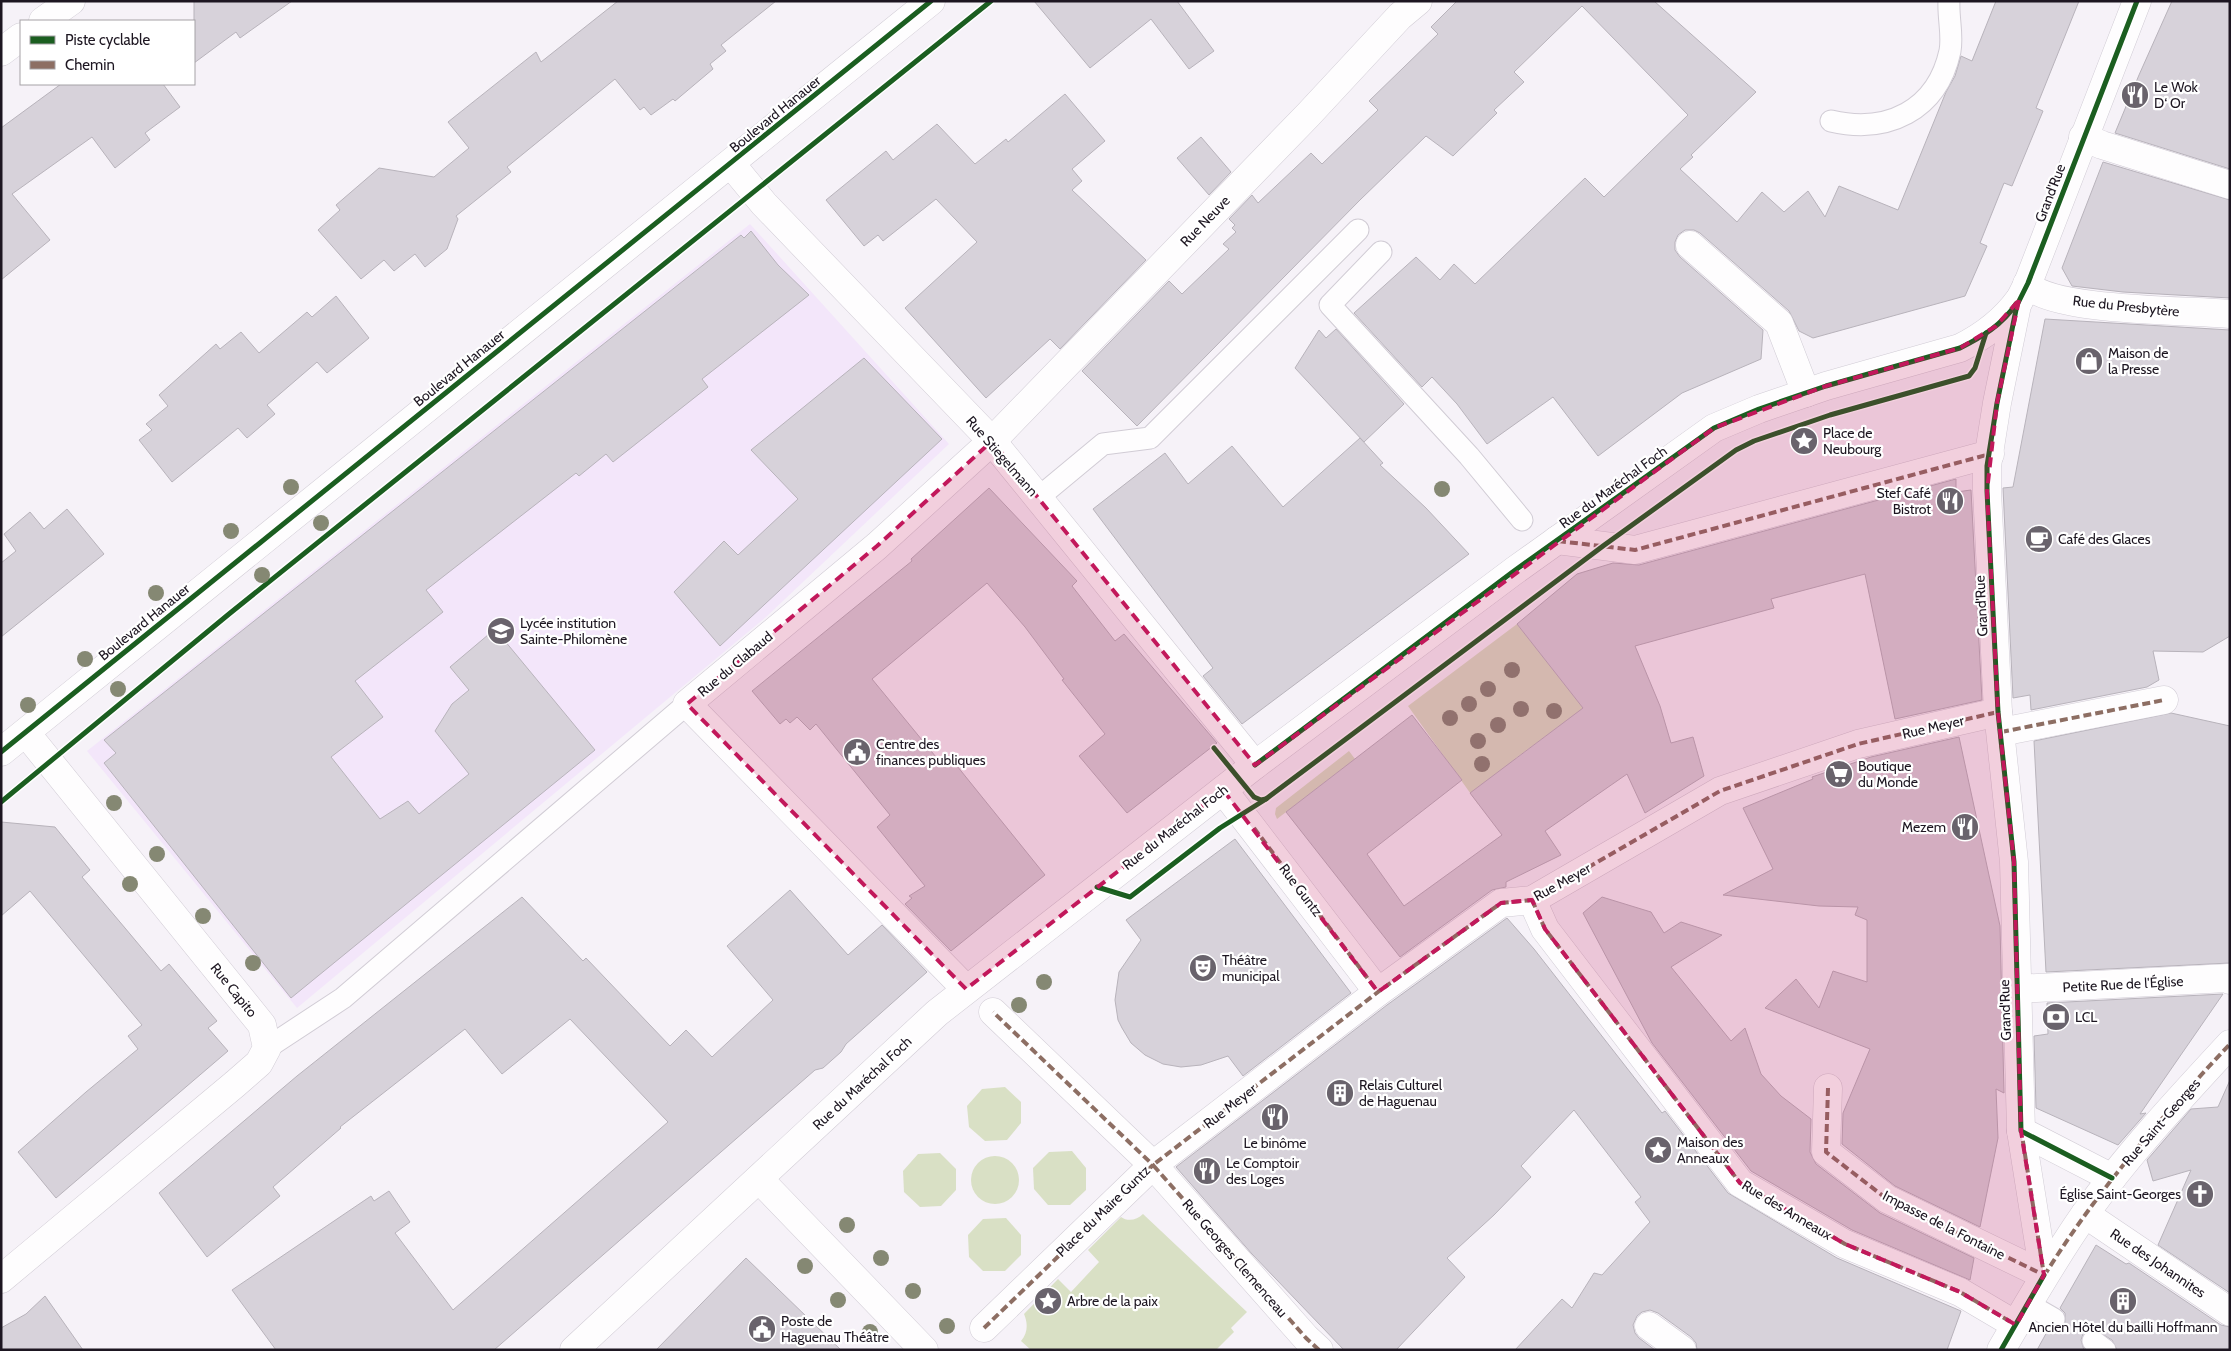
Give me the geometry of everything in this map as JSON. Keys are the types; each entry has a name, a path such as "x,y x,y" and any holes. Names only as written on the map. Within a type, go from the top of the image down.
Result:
{"street":[{"path":"44,20 71,1"},
{"name":"Boulevard Hanauer","path":"1,752 931,1"},
{"name":"Grand'Rue","path":"2044,1275 2021,1130 2014,862 1999,722 1987,491 1990,454 1998,403 2023,292 2137,1"},
{"name":"Rue Neuve","path":"992,441 1308,115 1402,6"},
{"path":"1,52 20,38"},
{"path":"2083,137 2102,145 2230,185"},
{"name":"Rue Stiegelmann","path":"731,164 764,204 992,441 1256,764"},
{"path":"1690,245 1779,323 1806,393"},
{"name":"Rue du Presbytère","path":"2023,292 2033,291 2046,296 2095,305 2169,312 2230,314"},
{"name":"Rue du Maréchal Foch","path":"574,1350 937,1013 966,989 1256,764 1557,540 1714,428 1758,409 1806,393 1960,348 1981,338 1996,326 2023,292"},
{"name":"Rue du Clabaud","path":"966,989 688,704 877,546 992,441"},
{"path":"1557,540 1634,550 1990,454"},
{"name":"Rue Meyer","path":"1153,1164 1378,992 1501,903 1532,900 1720,791 1858,744 1999,722 2164,700"},
{"name":"Rue Capito","path":"26,733 262,1025 267,1048"},
{"name":"Rue Guntz","path":"1223,790 1378,992"},
{"name":"Rue des Anneaux","path":"1532,900 1545,929 1740,1183 1845,1244 1960,1292 2022,1315"},
{"name":"Petite Rue de l'Église","path":"2016,989 2228,978 2230,980"},
{"name":"Place du Maire Guntz","path":"984,1328 1153,1164 993,1012"},
{"name":"Rue Saint-Georges","path":"2044,1275 2112,1178 2230,1044"},
{"path":"1,1279 235,1084 259,1063 267,1048"},
{"name":"Impasse de la Fontaine","path":"1828,1088 1826,1152 1887,1199 2044,1275"},
{"path":"2021,1130 2112,1178"},
{"name":"Rue Georges Clemenceau","path":"1153,1164 1306,1338 1319,1350"},
{"path":"759,1179 924,1350"},
{"name":"Rue des Johannites","path":"2085,1214 2230,1312"},
{"path":"2001,1350 2044,1275"},
{"path":"1649,1326 1682,1350"}],"lane":[{"path":"1831,121 1850,126 1870,126 1890,122 1909,114 1923,102 1935,88 1950,51 1951,34 1948,1"},
{"path":"1038,498 1104,444 1150,438 1358,230"},
{"path":"1382,252 1330,305 1469,456 1522,520"},
{"path":"267,1048 343,998 688,704"},
{"path":"2022,1315 2054,1320"}],"highlighted area":[{"path":"2019,300 1997,403 1987,491 1998,712 2014,862 2021,1131 2044,1275 2016,1325 1960,1292 1845,1244 1740,1183 1545,929 1532,900 1501,903 1378,992 1223,790 966,989 687,704 877,546 992,441 1255,765 1714,428 1826,386 1960,348 1996,326"}],"shaded area":[{"path":"750,224 949,444 766,617 297,1008 87,751"}],"green space":[{"path":"1517,624 1589,715 1546,736 1516,758 1524,770 1478,804 1408,706"},
{"path":"1349,751 1355,759 1277,819 1275,814 1276,808"},
{"path":"1005,1087 1021,1102 1021,1123 1007,1140 985,1141 969,1127 967,1106 982,1089"},
{"path":"1072,1151 1086,1168 1086,1190 1070,1205 1048,1205 1034,1189 1033,1168 1049,1152"},
{"path":"940,1153 956,1169 956,1190 941,1206 920,1207 904,1192 903,1171 918,1154"},
{"path":"995,1156 1004,1158 1012,1163 1017,1171 1019,1180 1017,1189 1012,1197 1004,1202 995,1204 986,1202 978,1197 973,1189 971,1180 973,1171 978,1163 986,1158"},
{"path":"1143,1214 1247,1312 1231,1328 1234,1332 1216,1350 1031,1350 1021,1341 1027,1328 1024,1314 1058,1279 1071,1292 1099,1262 1088,1250 1121,1217 1132,1220"},
{"path":"1006,1218 1021,1235 1021,1255 1005,1271 983,1271 969,1257 968,1235 983,1219"}],"building":[{"path":"194,1 292,1 240,38 236,32 195,62"},
{"path":"618,1 776,1 721,45 726,51 710,64 713,69 675,101 673,99 651,115 644,107 640,110 615,79 507,167 511,172 456,216 458,219 447,249 425,267 415,254 394,271 384,260 361,279 318,230 340,210 336,205 379,168 434,177 469,148 448,122 536,52 541,62"},
{"path":"1034,1 1177,1 1214,51 1189,69 1151,19 1090,68"},
{"path":"1457,1 1654,1 1756,92 1691,155 1693,157 1680,169 1737,222 1762,192 1784,212 1808,191 1825,217 1839,186 1898,210 1946,92 1955,76 1961,56 1972,61 1996,1 2079,1 2036,108 2043,111 2012,186 2004,183 1980,243 1987,246 1965,296 1813,338 1799,331 1789,311 1700,233 1694,230 1685,230 1678,235 1675,242 1675,250 1680,257 1763,330 1761,359 1682,393 1598,456 1553,397 1487,444 1457,404 1432,377 1422,387 1354,313 1416,257 1440,280 1454,264 1475,284 1585,178 1604,197 1688,115 1582,6 1514,72 1524,82 1494,110 1497,113 1453,156 1426,136 1360,200 1137,426 1082,371 1169,281 1182,294 1229,249 1223,244 1236,232 1232,228 1235,225 1229,219 1252,195 1258,203 1311,153 1322,164 1378,110 1369,101 1438,34 1431,27"},
{"path":"2172,1 2230,1 2230,169 2115,133"},
{"path":"60,85 164,85 180,107 145,133 150,140 115,168 92,137 12,194 50,240 1,280 1,128"},
{"path":"1065,94 1105,141 1072,169 1082,181 1072,190 1146,260 1060,349 1050,339 986,398 905,308 977,242 936,199 883,241 878,235 864,246 826,200 886,151 893,160 937,124 975,164 1006,139 1008,142"},
{"path":"1201,137 1231,172 1209,195 1177,158"},
{"path":"2103,162 2230,200 2230,298 2123,292 2072,286 2062,268"},
{"path":"751,231 778,265 809,295 702,379 708,387 613,462 606,454 579,476 576,473 426,590 443,612 355,681 383,717 331,757 380,819 408,801 419,814 469,774 435,731 452,704 469,690 450,667 495,629 595,750 291,998 104,763 116,753 104,740 741,235 744,238"},
{"path":"336,296 369,338 327,373 317,362 267,405 275,414 247,438 238,428 172,482 139,440 152,430 146,424 168,406 159,395 216,344 220,349 241,332 259,353 307,312 312,317"},
{"path":"2045,319 2230,330 2230,636 2203,652 2153,651 2159,680 2147,687 2031,710 2030,695 2013,698 2003,488 2013,487"},
{"path":"1336,329 1404,404 1364,442 1295,368 1319,330 1326,338"},
{"path":"864,358 942,439 720,646 674,592 724,541 738,555 798,499 751,450"},
{"path":"1360,438 1383,463 1380,465 1426,508 1469,554 1242,724 1203,676 1213,668 1093,509 1165,453 1188,484 1232,446 1283,507"},
{"path":"1956,479 1956,492 1971,490 1982,700 1895,719 1865,574 1771,599 1774,608 1635,646 1660,706 1671,743 1693,737 1704,776 1645,813 1627,774 1545,831 1561,855 1506,882 1506,887 1492,890 1400,957 1286,812 1412,715 1462,780 1367,854 1404,906 1502,835 1470,793 1583,708 1517,624 1577,574 1613,563 1639,565"},
{"path":"989,488 1077,581 1072,586 1115,641 1124,634 1217,743 1127,813 1079,756 1105,734 1062,680 1064,679 1025,627 987,583 872,679 945,768 953,761 1045,875 951,951 905,904 912,898 909,896 925,886 877,827 890,815 816,724 810,730 797,717 790,723 786,719 780,724 752,691 912,561 911,559"},
{"path":"67,509 104,554 1,637 1,563 16,551 4,534 30,512 44,529"},
{"path":"2171,713 2230,726 2230,963 2046,972 2034,741"},
{"path":"1959,737 2000,926 2004,1093 1996,1089 1998,1138 1980,1227 1895,1186 1842,1144 1843,1113 1870,1049 1765,1008 1796,979 1819,1008 1833,971 1867,982 1867,920 1855,915 1858,907 1819,906 1723,895 1773,869 1743,808 1813,779 1812,777 1871,757"},
{"path":"1,822 55,827 90,870 82,877 161,971 169,964 217,1021 208,1028 228,1051 56,1198 18,1152 138,1049 128,1036 142,1025 30,891 1,916"},
{"name":"Théâtre municipal","path":"1235,839 1351,993 1243,1076 1228,1056 1201,1065 1181,1067 1163,1064 1145,1055 1131,1043 1122,1028 1118,1020 1115,1000 1119,972 1141,940 1126,920"},
{"path":"790,890 848,955 882,925 927,972 846,1044 841,1052 823,1068 815,1070 494,1350 276,1350 232,1290 371,1196 374,1201 389,1191 410,1222 395,1233 453,1310 668,1122 570,1019 502,1074 465,1029 340,1127 273,1187 280,1196 207,1257 159,1193 297,1076 522,897 583,961 586,958 670,1046 686,1030 712,1057 773,1000 727,946"},
{"path":"1602,897 1651,912 1664,933 1681,922 1722,935 1671,967 1731,1041 1745,1028 1761,1074 1781,1096 1811,1119 1810,1152 1816,1164 1880,1213 1974,1258 1970,1280 1852,1230 1751,1171 1652,1043 1583,913"},
{"path":"1507,918 1534,949 1662,1113 1665,1111 1728,1193 1837,1258 1961,1311 1947,1350 1697,1350 1696,1343 1691,1337 1658,1313 1650,1310 1642,1312 1637,1316 1633,1325 1635,1333 1639,1338 1655,1350 1515,1350 1562,1299 1572,1308 1594,1273 1602,1275 1650,1222 1635,1202 1641,1197 1574,1110 1521,1166 1531,1177 1494,1215 1447,1258 1465,1277 1396,1350 1344,1350 1252,1254 1176,1167 1387,1005"},
{"path":"2223,994 2140,1114 2146,1113 2118,1145 2036,1108 2034,1036 2048,1034 2047,1003"},
{"name":"Église Saint-Georges","path":"2230,1080 2230,1293 2158,1245 2191,1170 2153,1181 2147,1160 2191,1109 2218,1107"},
{"name":"Ancien Hôtel du bailli Hoffmann","path":"2096,1245 2126,1264 2129,1263 2221,1325 2230,1327 2230,1350 2117,1350 2112,1340 2094,1329 2088,1330 2083,1334 2081,1340 2084,1350 2037,1350 2048,1330 2060,1330 2065,1325 2065,1313 2060,1308"},
{"path":"746,1258 841,1350 656,1350"},
{"path":"45,1296 83,1350 1,1350 1,1328 26,1314"}],"marked path":[{"path":"1558,541 1635,550 1990,454"},
{"path":"2001,732 2164,700"},
{"path":"1319,1350 1306,1338 1153,1165 1378,992 1501,903 1532,900 1720,791 1858,744 1998,712"},
{"path":"1254,828 1378,992"},
{"path":"1532,900 1545,929 1740,1183 1845,1244 1960,1292 2016,1325"},
{"path":"984,1328 1153,1165 993,1012"},
{"path":"2044,1276 2085,1214 2131,1156 2230,1044"},
{"path":"1828,1088 1826,1152 1887,1199 2044,1275"},
{"path":"2021,1129 2044,1275"}],"cycle path":[{"path":"1,752 931,1"},
{"path":"1,802 229,614 991,1"},
{"path":"2112,1178 2021,1131 2014,862 1998,712 1987,466 1997,403 2017,305 2028,283 2137,1"},
{"path":"1255,765 1514,571 1714,428 1759,409 1826,386 1960,348 1991,330 2016,304"},
{"path":"1097,887 1130,897 1220,828 1266,799 1603,546 1736,450 1754,441 1830,415 1969,376 1975,368 1986,333"},
{"path":"1214,748 1254,797 1261,800 1266,799"},
{"path":"2001,1350 2044,1275"}],"place":[{"name":"Le Wok D‘ Or","path":"2135,95"},
{"name":"Maison de la Presse","path":"2089,361"},
{"name":"Place de Neubourg","path":"1804,441"},
{"name":"Stef Café Bistrot","path":"1950,501"},
{"name":"Café des Glaces","path":"2039,539"},
{"name":"Lycée institution Sainte-Philomène","path":"501,631"},
{"name":"Centre des finances publiques","path":"857,752"},
{"name":"Boutique du Monde","path":"1839,774"},
{"name":"Mezem","path":"1965,827"},
{"name":"Théâtre municipal","path":"1203,968"},
{"name":"LCL","path":"2056,1017"},
{"name":"Relais Culturel de Haguenau","path":"1340,1093"},
{"name":"Le binôme","path":"1275,1117"},
{"name":"Maison des Anneaux","path":"1658,1150"},
{"name":"Le Comptoir des Loges","path":"1207,1171"},
{"name":"Église Saint-Georges","path":"2200,1194"},
{"name":"Arbre de la paix","path":"1048,1301"},
{"name":"Ancien Hôtel du bailli Hoffmann","path":"2123,1301"},
{"name":"Poste de Haguenau Théâtre","path":"762,1329"}]}
